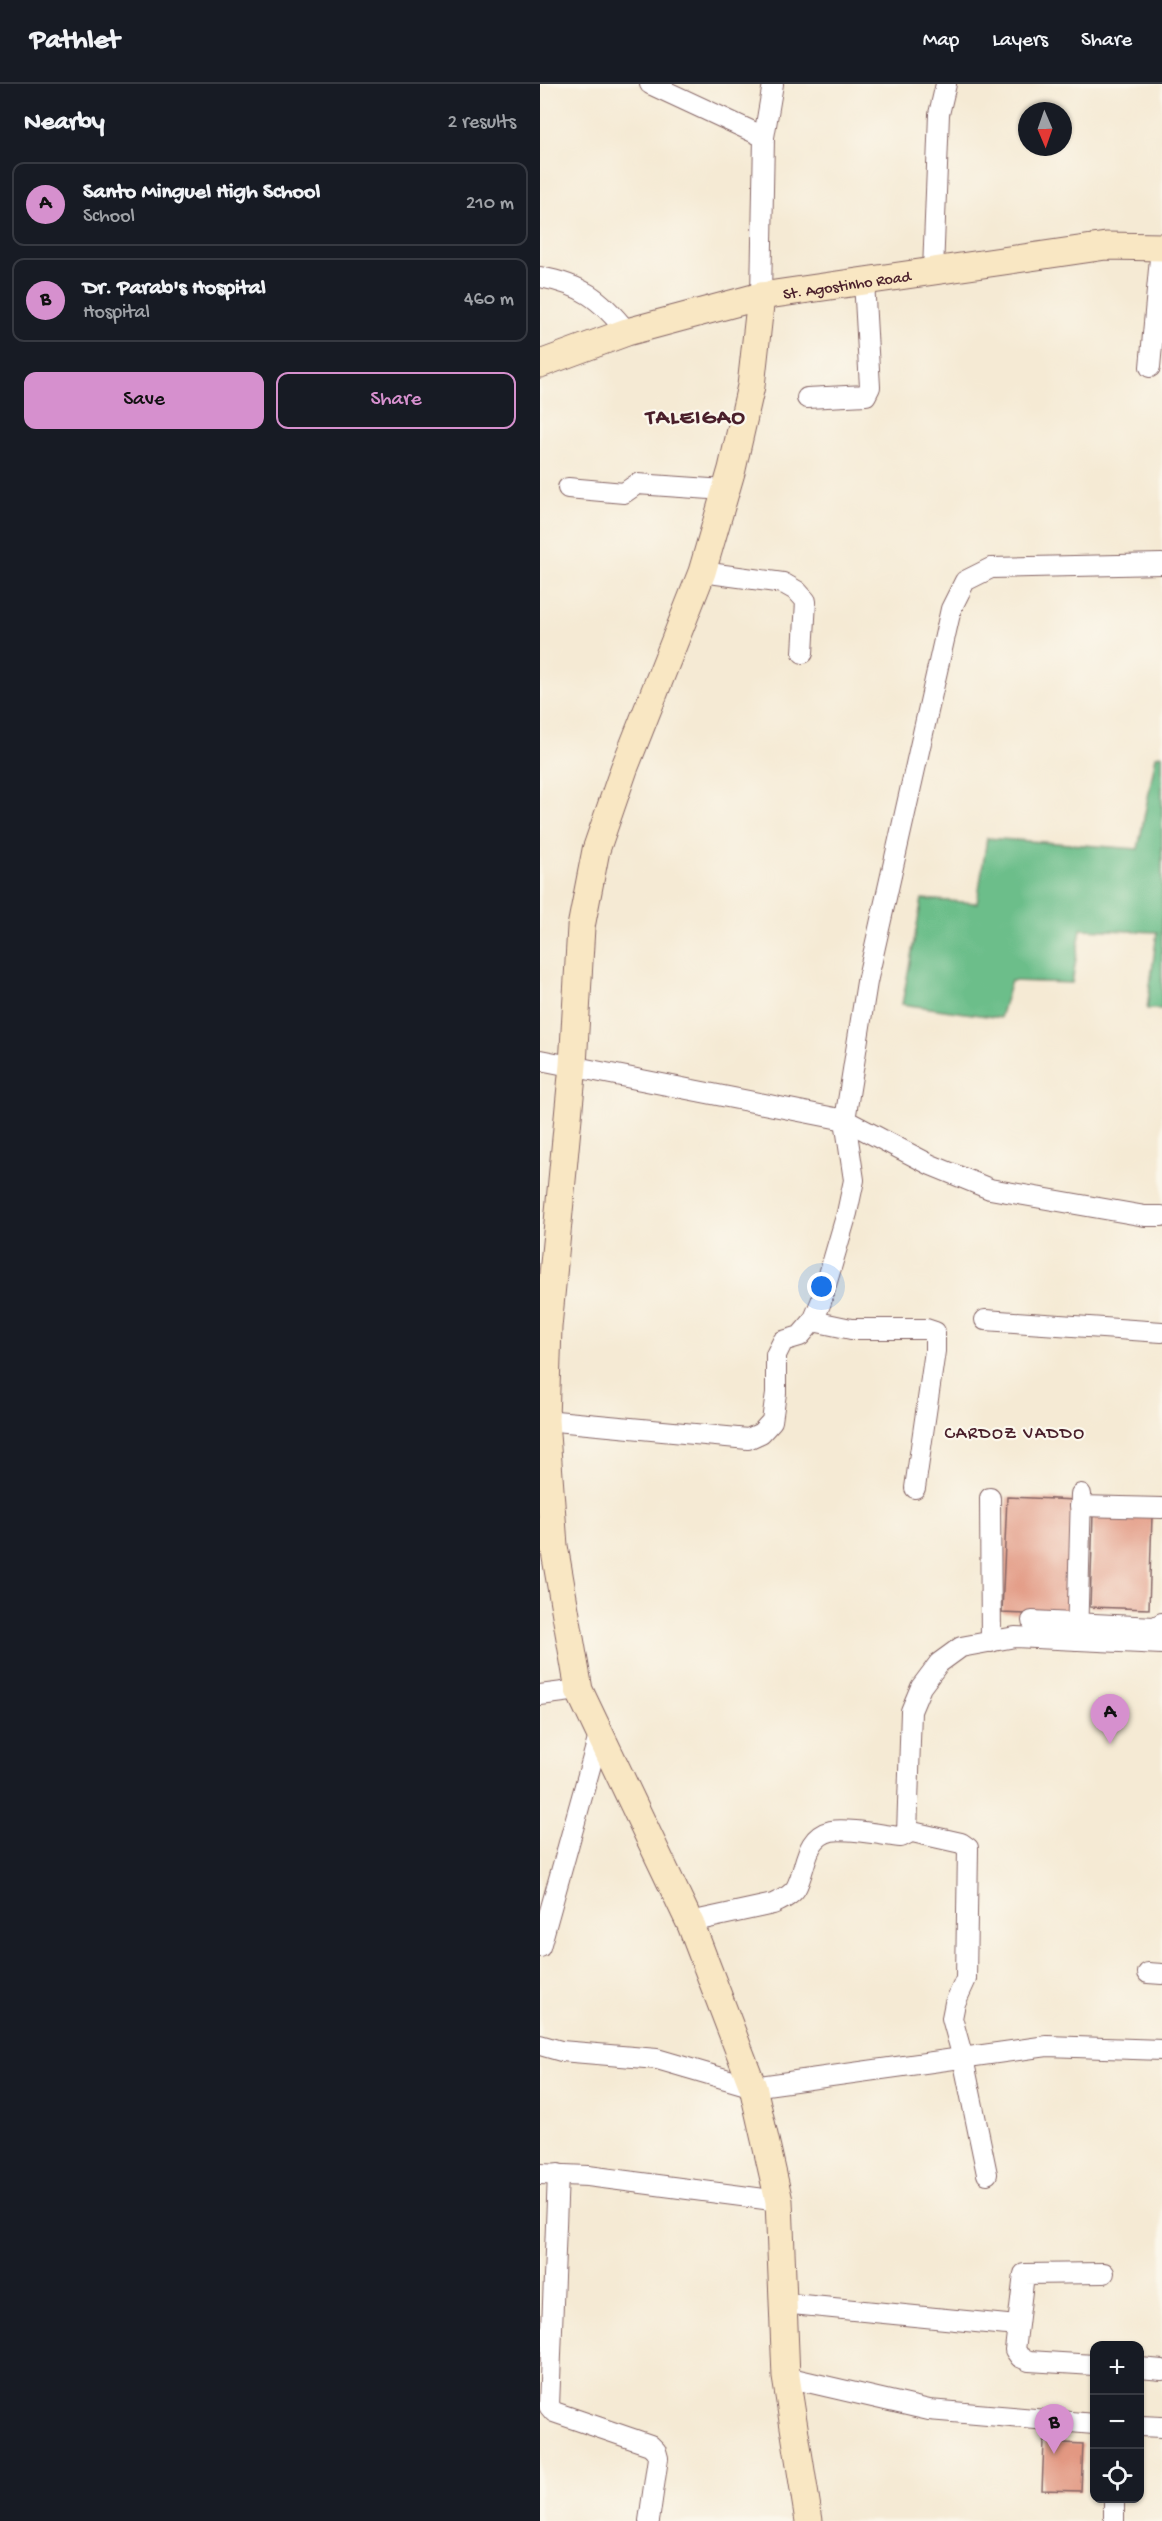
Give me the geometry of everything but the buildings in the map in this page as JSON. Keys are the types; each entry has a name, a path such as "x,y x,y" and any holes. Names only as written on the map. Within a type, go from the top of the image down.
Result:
{"main road":[{"name":"St. Agostinho Road","path":"540,364 627,332 760,296 1106,246 1161,247"},
{"path":"760,296 750,386 726,490 702,572 624,769 596,850 581,927 573,1065 548,1245 545,1420 554,1546 579,1690 690,1922 753,2087 779,2201 786,2377 809,2521"}],"street":[{"path":"650,84 764,137"},
{"path":"760,296 764,137 773,84"},
{"path":"933,271 939,114 946,84"},
{"path":"1150,367 1161,247"},
{"path":"540,277 584,290 607,307 627,332"},
{"path":"807,398 866,395 870,387 864,281"},
{"path":"568,488 624,494 637,484 726,490"},
{"path":"545,1420 748,1439 761,1433 772,1421 776,1355 783,1341 800,1336 813,1321 848,1213 854,1180 845,1120 867,982 951,609 965,581 991,568 1162,564"},
{"path":"702,572 783,583 797,591 806,601 803,653"},
{"path":"540,1059 845,1120 931,1165 990,1189 1145,1216 1162,1216"},
{"path":"985,1320 1162,1332"},
{"path":"813,1321 851,1329 926,1329 935,1332 935,1351 915,1488"},
{"path":"990,1498 991,1642"},
{"path":"1078,1632 1081,1500 1162,1508"},
{"path":"1032,1621 1078,1632 1162,1644"},
{"path":"690,1922 773,1904 785,1899 795,1889 809,1849 819,1835 833,1831 904,1836 908,1831 910,1711 921,1687 939,1663 961,1647 1015,1637 1155,1628 1162,1623"},
{"path":"540,1695 579,1690"},
{"path":"540,1947 600,1732"},
{"path":"908,1831 962,1843 968,1848 966,1979 955,2003 952,2019 963,2058 987,2174"},
{"path":"540,2045 561,2051 657,2059 753,2087 1047,2046 1162,2050"},
{"path":"649,2521 658,2458 656,2451 650,2445 554,2412 549,2406 549,2174 588,2176 779,2201"},
{"path":"1090,2365 1029,2361 1020,2357 1015,2350 1024,2274 1104,2273"},
{"path":"782,2303 1017,2326"},
{"path":"1144,2368 1162,2370"},
{"path":"786,2377 930,2410 1090,2424"},
{"path":"1144,2426 1162,2427"},
{"path":"1114,2503 1114,2521"}],"green space":[{"path":"1162,755 1162,1009 1147,1009 1157,932 1081,929 1072,983 1011,981 1000,1018 902,1004 922,899 977,903 987,838 1138,849 1156,756"}],"place":[{"name":"Santo Minguel High School","path":"1110,1744"},
{"name":"Dr. Parab's Hospital","path":"1054,2454"}],"district":[{"name":"TALEIGAO","path":"696,415"},
{"name":"CARDOZ VADDO","path":"1015,1432"}]}
